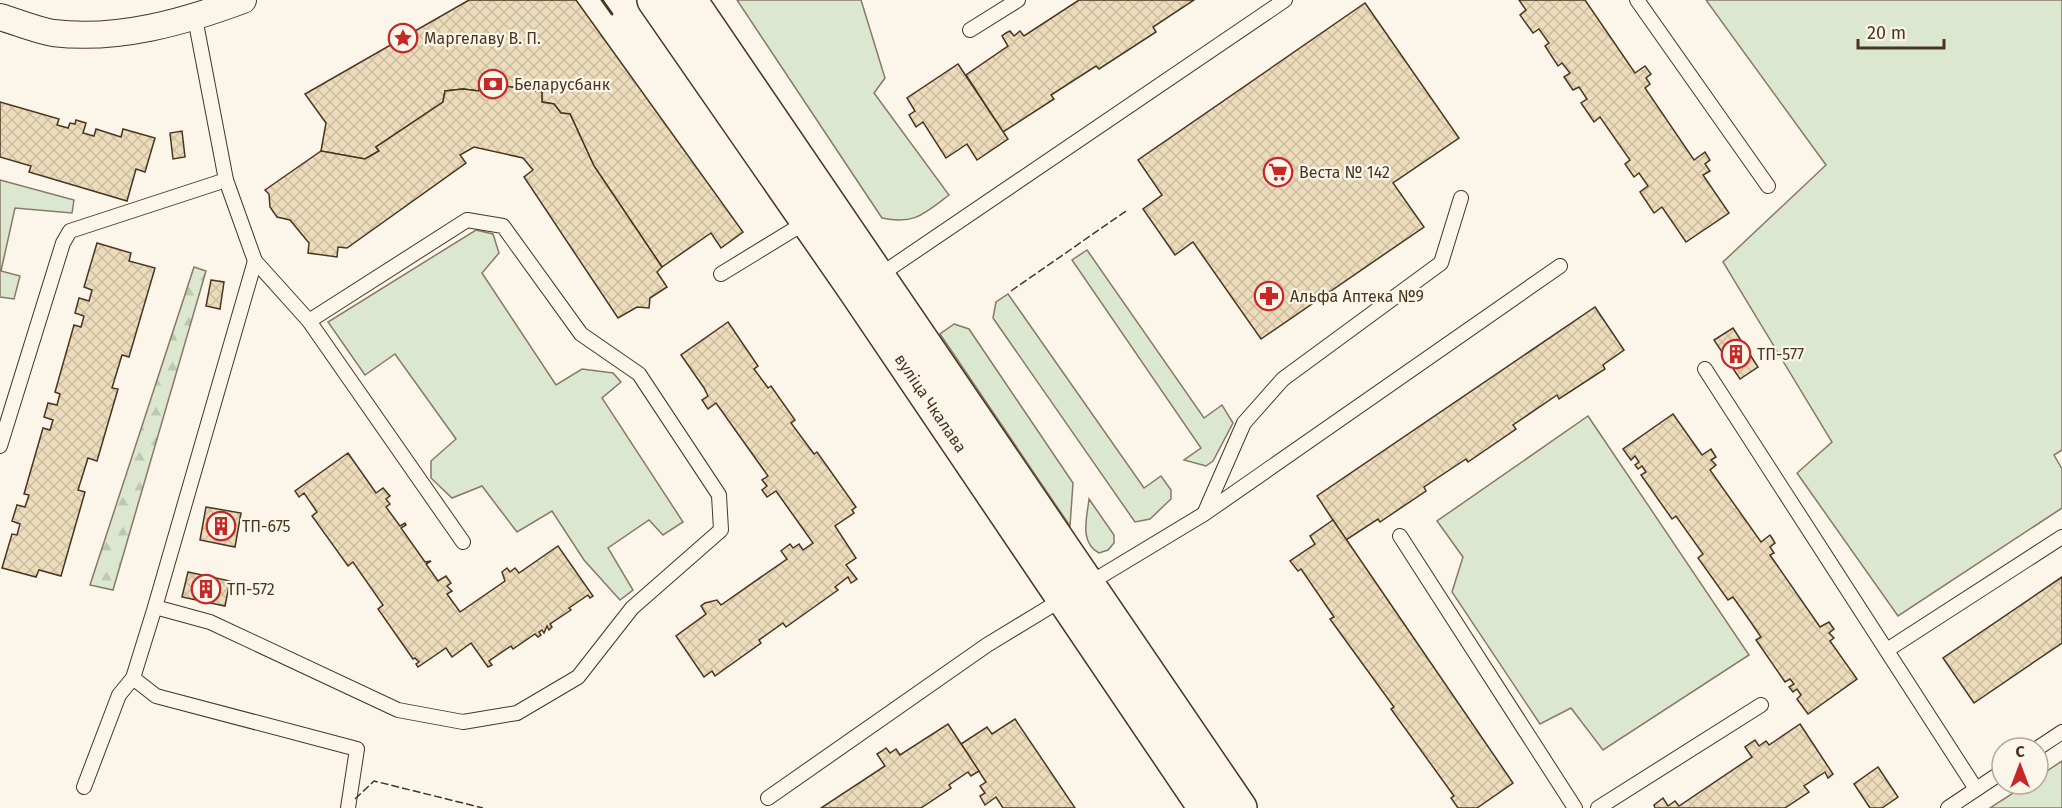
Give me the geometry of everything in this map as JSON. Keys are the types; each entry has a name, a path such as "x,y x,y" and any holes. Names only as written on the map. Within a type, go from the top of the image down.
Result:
{"main road":[{"name":"вуліца Чкалава","path":"654,0 818,215 866,284 1075,592 1205,808"},
{"name":"вуліца Чкалава","path":"690,0 818,215"},
{"name":"вуліца Чкалава","path":"1075,592 1240,808"}],"street":[{"path":"0,17 52,33 94,34 147,28 195,18 243,0"}],"lane":[{"path":"970,30 1018,0"},
{"path":"866,284 1285,0"},
{"path":"1637,0 1768,186"},
{"path":"195,18 226,180 255,261 309,321 463,542"},
{"path":"0,446 63,243 70,231 226,180"},
{"path":"1204,514 1244,423 1283,379 1441,262 1461,198"},
{"path":"721,274 818,215"},
{"path":"155,607 210,622 398,710 463,722 517,713 578,677 632,608 721,530 719,495 639,374 581,334 503,226 467,220 309,321"},
{"path":"84,788 119,695 133,678 255,261"},
{"path":"768,798 987,645 1204,514 1560,266"},
{"path":"1705,369 1976,789"},
{"path":"1400,536 1575,808"},
{"path":"1887,650 2062,537"},
{"path":"133,678 156,696 357,749 348,808"},
{"path":"1598,808 1761,705"},
{"path":"1948,808 1990,780"}],"green space":[{"path":"737,0 861,0 885,78 874,93 949,195 932,208 911,219 882,218"},
{"path":"1706,0 2062,0 2062,450 2054,455 2062,469 2062,508 1898,616 1797,473 1832,442 1723,262 1826,165"},
{"path":"0,180 74,200 72,213 15,208 1,271 20,276 14,299 0,297"},
{"path":"476,230 493,234 499,253 482,273 556,385 582,369 613,373 621,382 602,398 683,522 663,535 649,520 608,548 633,590 620,600 584,560 552,511 517,532 482,486 452,498 431,478 431,461 456,439 395,354 365,375 328,322"},
{"path":"1087,250 1204,418 1222,405 1233,423 1213,461 1206,466 1184,460 1201,448 1072,260"},
{"path":"194,267 206,271 113,590 90,585"},
{"path":"1008,294 1144,488 1161,476 1171,490 1171,499 1150,519 1135,522 993,318 996,302"},
{"path":"954,324 969,329 1073,483 1070,526 940,334"},
{"path":"1588,416 1749,655 1603,750 1571,708 1540,724 1452,592 1463,557 1437,521"},
{"path":"1089,499 1114,535 1114,543 1108,550 1099,553 1089,543 1087,536"},
{"path":"2062,761 2062,808 1990,808 2008,796 2050,796 2050,769"}],"building":[{"path":"469,0 576,0 743,232 721,248 711,233 662,267 594,166 570,114 561,113 554,104 542,102 542,92 480,82 479,91 463,89 445,91 443,102 376,147 379,151 365,159 321,151 326,123 305,94"},
{"path":"1079,0 1194,0 1153,27 1156,32 1099,69 1096,66 1051,95 1054,99 1003,132 966,75 1008,46 1002,36 1006,33 1010,31 1014,36 1020,31 1024,36"},
{"path":"1519,0 1585,0 1635,73 1645,66 1651,74 1646,78 1650,84 1645,88 1694,160 1705,152 1710,160 1705,164 1710,171 1703,175 1729,213 1686,242 1662,207 1654,213 1640,192 1648,186 1639,173 1634,177 1625,164 1630,160 1600,117 1594,122 1581,103 1587,99 1579,87 1573,90 1564,77 1570,73 1562,63 1558,66 1545,46 1549,43 1539,29 1533,33 1520,15 1526,10"},
{"name":"Веста № 142","path":"1365,3 1459,138 1393,183 1424,227 1261,339 1193,242 1175,255 1143,209 1162,195 1138,160"},
{"path":"958,64 1008,139 977,160 967,144 946,158 923,122 916,127 909,115 915,111 907,98"},
{"path":"480,82 542,92 542,102 554,104 561,113 570,114 594,166 662,267 657,272 667,287 650,298 649,308 637,307 618,318 524,177 533,170 523,158 474,147 460,155 466,163 347,248 338,247 337,257 308,253 309,243 290,220 277,217 270,207 269,194 265,190 321,151 365,159 379,151 376,147 443,102 445,91 463,89 479,91"},
{"path":"0,102 59,119 57,125 68,128 70,123 75,124 76,120 86,123 83,133 94,136 96,129 121,137 123,129 155,138 145,172 136,169 127,201 29,172 31,166 0,157"},
{"path":"182,131 185,157 173,159 170,133"},
{"path":"97,243 131,253 129,261 155,268 129,357 122,355 112,388 118,389 97,461 88,458 78,490 85,492 61,576 39,570 36,577 2,568 12,534 17,535 20,524 12,521 17,505 25,507 29,495 24,494 43,428 50,430 53,420 44,417 48,403 57,405 60,394 55,392 74,325 81,327 84,316 75,313 79,298 89,301 92,290 84,287"},
{"path":"211,280 224,282 220,309 206,306"},
{"path":"1595,307 1624,350 1603,365 1605,369 1559,399 1557,395 1513,425 1516,429 1468,462 1466,459 1424,487 1426,491 1380,522 1378,519 1346,540 1317,496"},
{"path":"728,322 758,366 754,369 768,388 771,386 795,420 791,423 814,454 817,452 856,507 852,510 854,513 835,526 856,558 846,565 857,579 851,583 848,577 835,587 838,590 786,627 783,623 759,640 761,643 715,676 712,671 704,677 676,636 706,614 701,606 705,603 717,600 721,605 787,559 781,551 790,544 793,548 799,544 803,550 813,543 776,491 767,497 762,490 767,486 762,480 768,476 716,403 708,409 702,400 708,396 704,388 681,355"},
{"name":"ТП-577","path":"1733,328 1758,367 1740,379 1714,340"},
{"path":"1673,414 1702,455 1711,449 1716,457 1711,460 1716,465 1710,470 1761,542 1770,535 1775,543 1770,547 1774,553 1770,555 1820,627 1829,622 1834,629 1829,633 1834,638 1830,641 1857,679 1808,714 1797,699 1801,695 1797,689 1793,692 1789,687 1794,684 1790,679 1785,682 1756,640 1761,637 1750,621 1733,597 1728,600 1698,558 1703,554 1676,516 1672,519 1641,475 1646,472 1642,466 1638,469 1635,465 1639,462 1635,456 1631,460 1623,449"},
{"path":"348,453 376,493 383,488 390,496 386,499 390,504 386,507 400,526 405,523 406,525 401,528 425,562 431,561 426,564 438,581 446,576 451,583 447,586 452,591 447,594 460,612 505,581 502,572 507,568 510,572 515,568 519,573 558,546 593,596 590,598 588,595 569,608 571,610 550,624 552,627 549,630 547,626 544,633 542,630 539,632 541,635 538,637 535,634 513,649 511,646 489,661 492,665 488,667 471,643 452,657 446,648 418,667 416,664 419,662 413,659 378,609 383,605 353,562 348,566 312,516 317,512 304,493 299,497 295,491"},
{"name":"ТП-675","path":"206,507 241,513 235,547 200,540"},
{"path":"1333,520 1513,783 1477,808 1458,808 1451,798 1454,796 1391,709 1394,707 1330,619 1334,617 1301,569 1298,571 1290,561 1315,544 1310,536"},
{"name":"ТП-572","path":"188,572 230,581 225,606 182,597"},
{"path":"2062,577 2062,643 1974,703 1943,658"},
{"path":"1015,719 1075,808 1003,808 996,797 985,805 980,796 985,793 980,786 986,782 961,744 987,727 992,734"},
{"path":"948,724 979,771 971,776 968,772 949,785 951,788 921,808 821,808 885,766 877,754 886,748 890,753 896,749 900,755"},
{"path":"1800,724 1833,774 1828,778 1825,772 1804,786 1809,792 1785,808 1655,808 1654,805 1663,798 1668,806 1675,801 1679,806 1752,757 1745,747 1755,740 1759,746 1766,741 1769,745"},
{"path":"1878,767 1898,797 1882,808 1870,808 1854,784"}],"fence":[{"path":"1011,291 1126,211"},
{"path":"355,799 374,781 483,808"}],"wall":[{"path":"602,0 612,14"}],"place":[{"name":"Маргелаву В. П.","path":"403,38"},
{"name":"Беларусбанк","path":"493,84"},
{"name":"Веста № 142","path":"1278,172"},
{"name":"Альфа Аптека №9","path":"1269,296"},
{"name":"ТП-577","path":"1736,354"},
{"name":"ТП-675","path":"221,526"},
{"name":"ТП-572","path":"206,589"}]}
